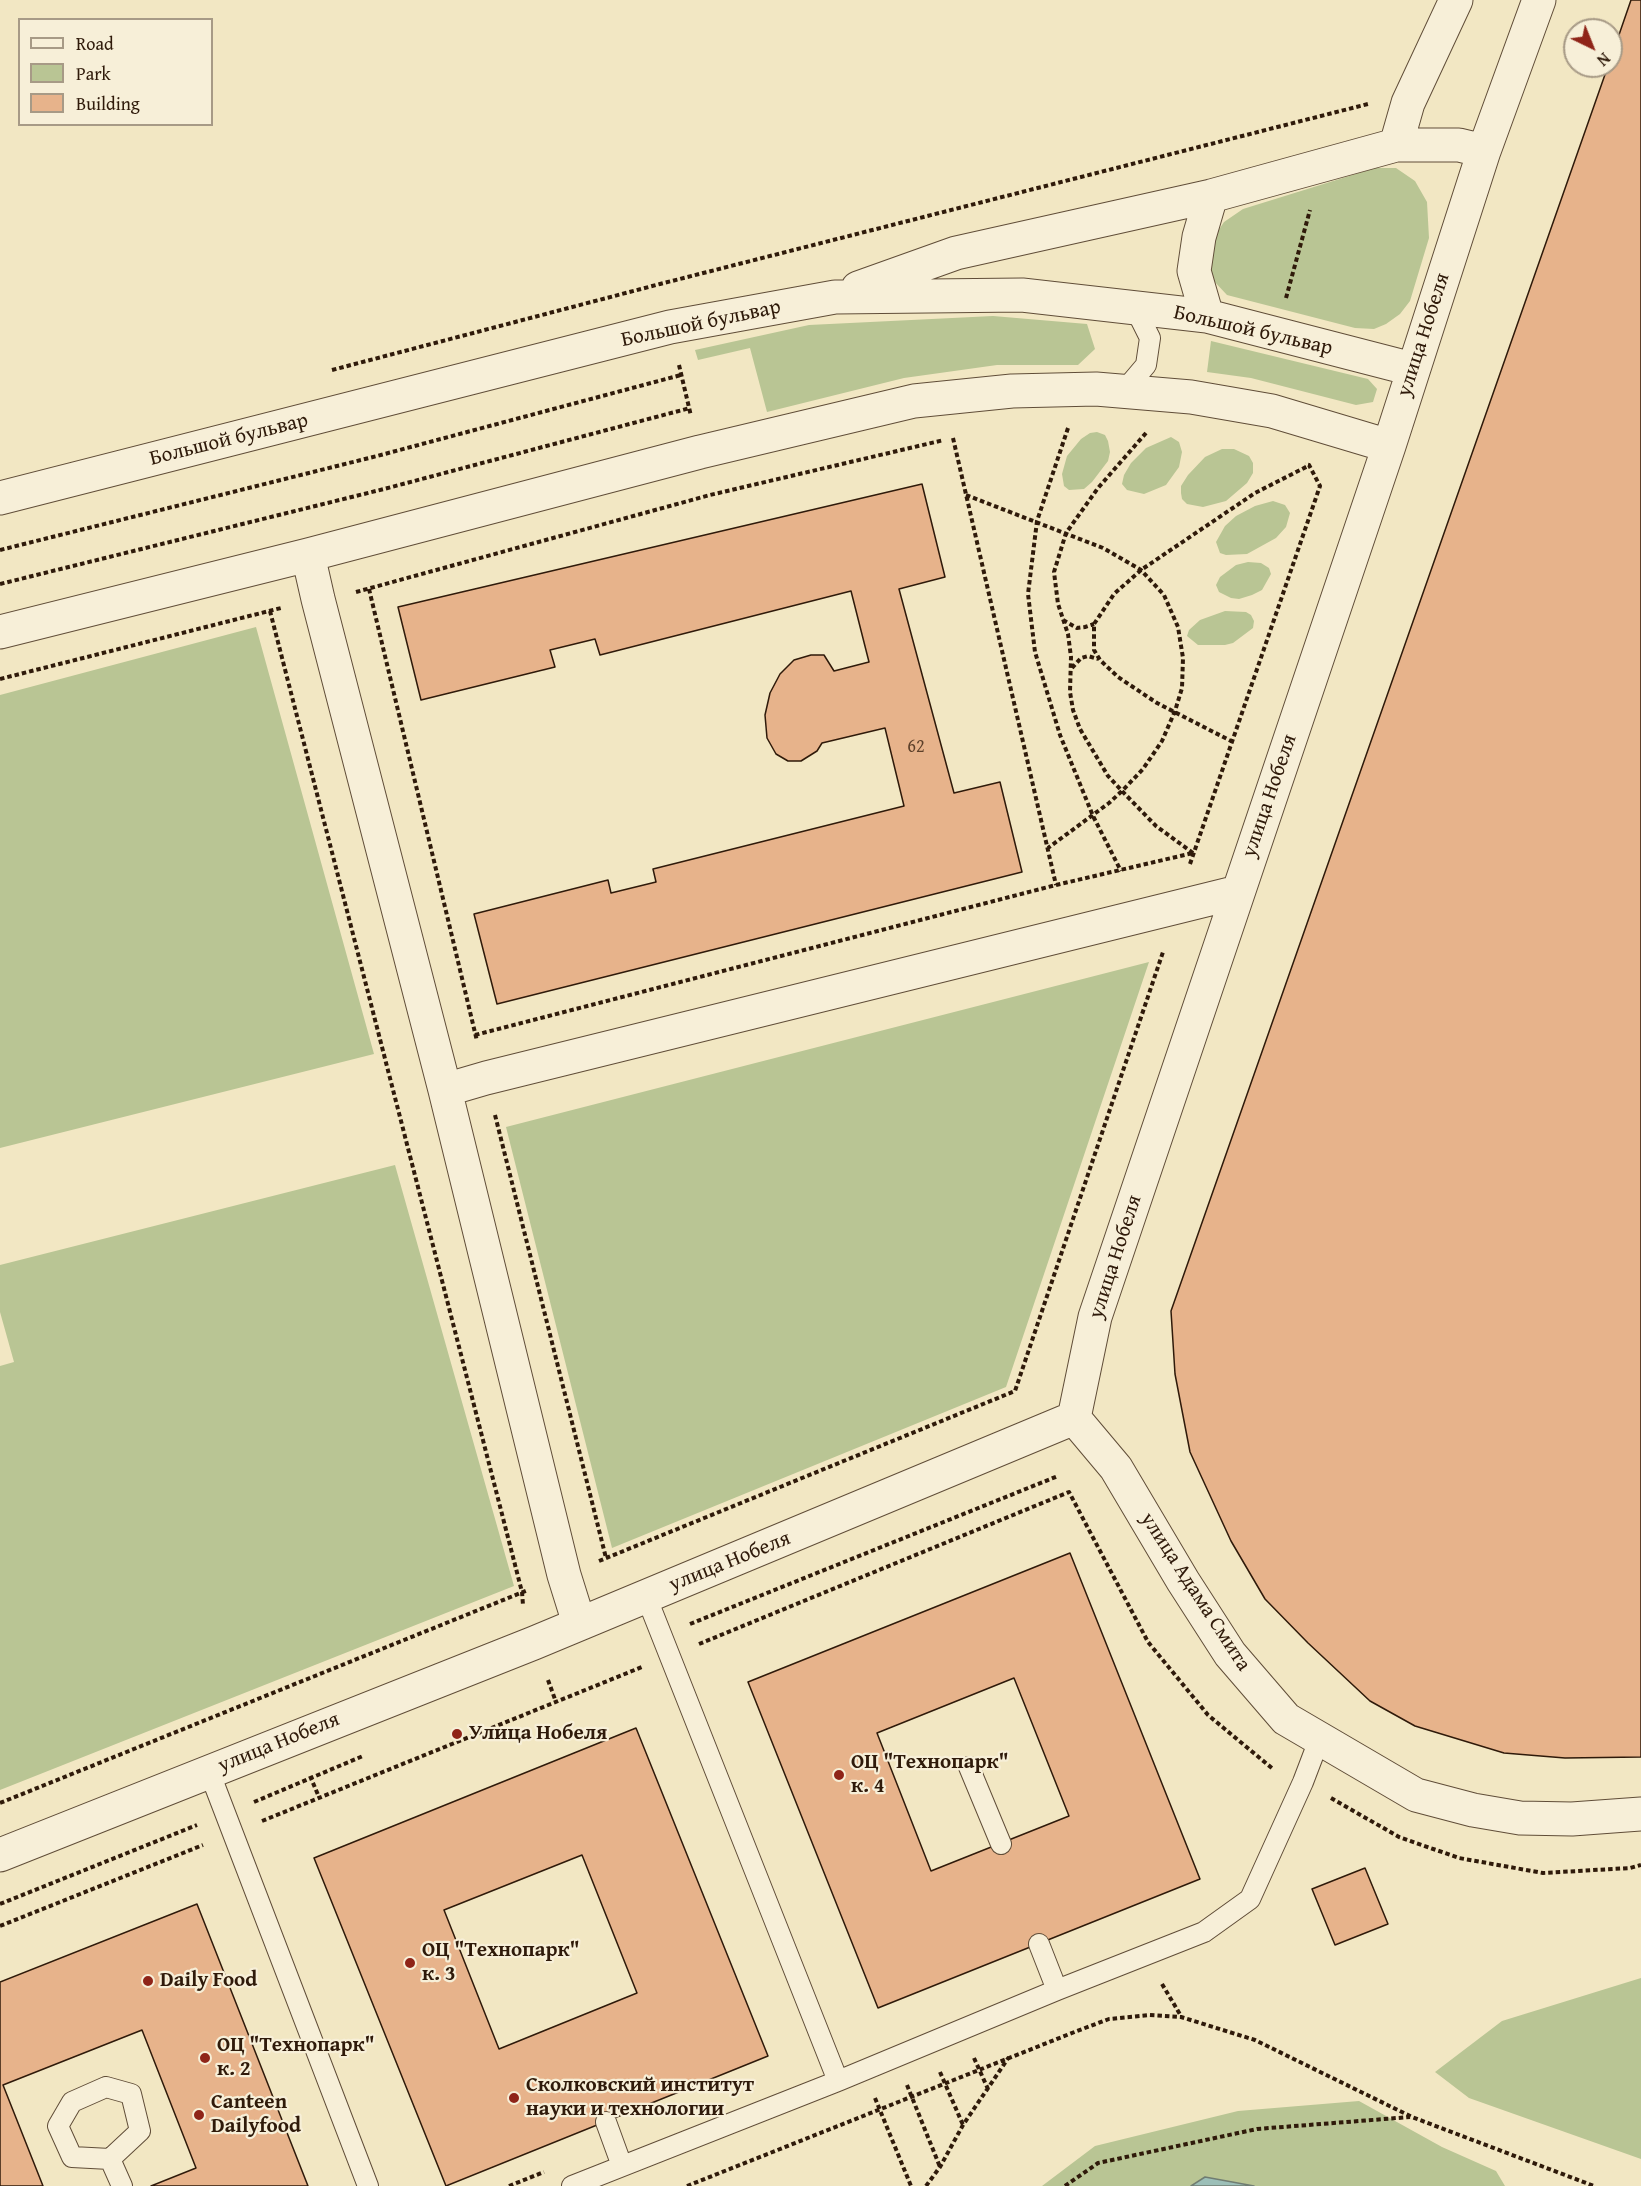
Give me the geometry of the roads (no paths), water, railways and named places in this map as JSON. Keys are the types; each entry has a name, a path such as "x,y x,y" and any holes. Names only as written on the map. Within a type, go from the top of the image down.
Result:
{"street":[{"path":"1396,145 1408,103 1456,0"},
{"name":"улица Нобеля","path":"0,1855 646,1596 1074,1418 1095,1317 1389,446 1412,369 1485,151 1539,0"},
{"path":"835,297 956,253 1211,196 1396,145 1459,146 1485,151"},
{"path":"1207,316 1194,271 1198,237 1211,196"},
{"name":"Большой бульвар","path":"0,498 670,327 835,297 1022,295 1207,316 1412,369"},
{"path":"0,632 308,555 700,452 914,401 1012,391 1096,389 1191,397 1272,411 1389,446"},
{"path":"308,555 445,1090 564,1575 579,1623"},
{"path":"445,1090 1238,892"},
{"name":"улица Адама Смита","path":"1074,1418 1116,1468 1183,1581 1230,1654 1286,1719 1416,1795 1473,1810 1520,1818 1562,1819 1641,1814"}],"lane":[{"path":"1124,391 1146,365 1150,338 1135,308"},
{"path":"646,1596 838,2081"},
{"path":"572,2186 838,2081 1057,1989 1204,1932 1250,1899 1303,1782 1319,1740"},
{"path":"969,1767 1001,1844"},
{"path":"209,1771 368,2186"},
{"path":"1039,1944 1057,1989"},
{"path":"606,2122 622,2166"},
{"path":"110,2159 122,2186"}],"water":[{"path":"1205,2177 1254,2186 1191,2186"}],"place":[{"name":"Улица Нобеля","path":"457,1734"},
{"name":"ОЦ \"Технопарк\" к. 4","path":"839,1775"},
{"name":"ОЦ \"Технопарк\" к. 3","path":"410,1963"},
{"name":"Daily Food","path":"148,1981"},
{"name":"ОЦ \"Технопарк\" к. 2","path":"205,2058"},
{"name":"Сколковский институт науки и технологии","path":"514,2098"},
{"name":"Canteen Dailyfood","path":"199,2115"}]}
